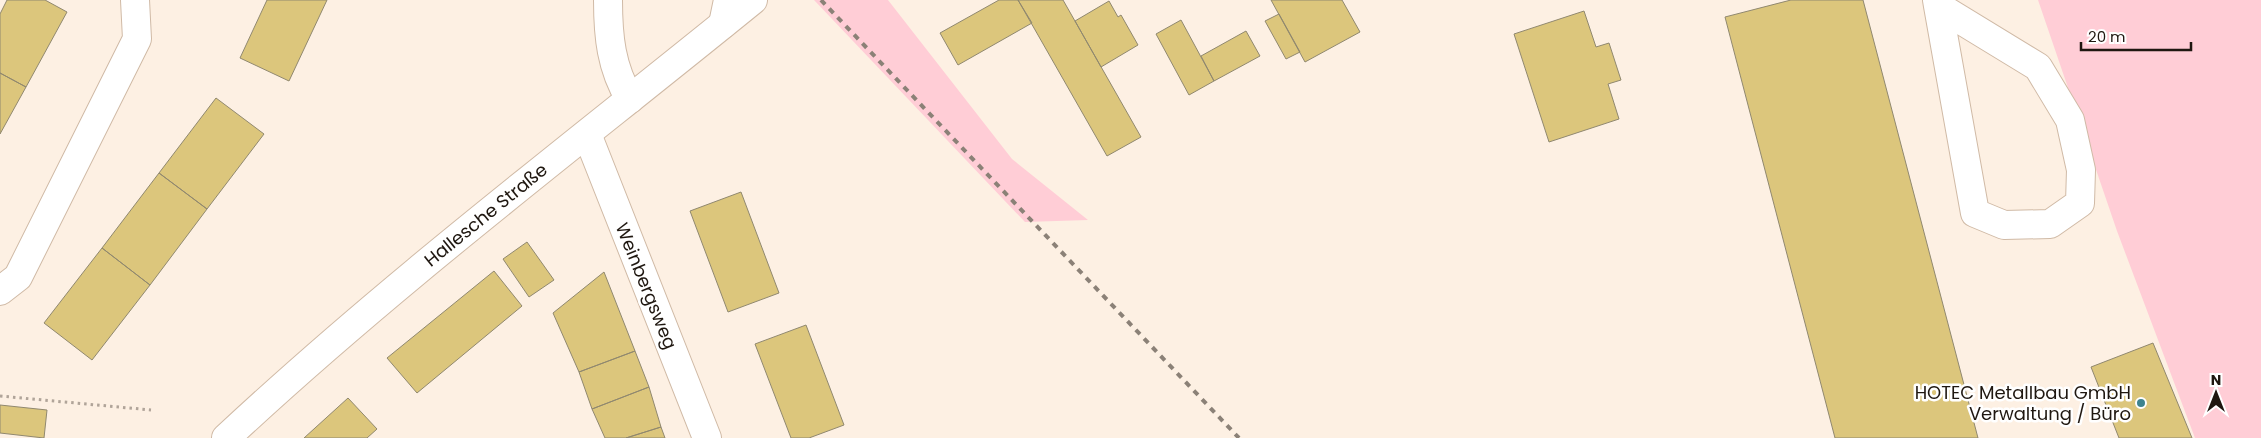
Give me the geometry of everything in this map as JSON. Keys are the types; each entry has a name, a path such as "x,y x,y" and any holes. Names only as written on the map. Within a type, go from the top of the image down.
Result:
{"street":[{"path":"0,292 18,277 137,39 134,0"},
{"path":"608,0 608,42 621,85 630,99"},
{"name":"Hallesche Straße","path":"226,438 296,372 418,270 630,99 726,12 752,0"},
{"path":"1938,3 2038,67 2070,120 2081,170 2080,203 2050,224 2004,225 1975,212 1938,3"},
{"name":"Weinbergsweg","path":"587,134 707,438"}],"path":[{"path":"0,396 151,410"}],"shaded area":[{"path":"814,0 888,0 1012,159 1088,220 1025,222"},
{"path":"2038,0 2261,0 2261,438 2195,438 2117,231"}],"building":[{"path":"7,0 45,0 67,12 26,87 0,73 0,14"},
{"path":"267,0 327,0 289,81 240,58"},
{"path":"999,0 1018,0 1032,23 958,65 940,33"},
{"path":"1018,0 1063,0 1141,137 1107,156"},
{"path":"1271,0 1342,0 1360,32 1305,62"},
{"path":"1791,0 1863,0 1978,438 1835,438 1725,17"},
{"path":"1109,1 1118,17 1121,15 1138,45 1101,67 1075,21"},
{"path":"1584,11 1596,47 1609,43 1621,80 1608,84 1619,119 1549,142 1514,34"},
{"path":"1279,14 1300,52 1286,59 1265,21"},
{"path":"1181,20 1214,81 1189,95 1156,34"},
{"path":"1246,31 1260,56 1214,81 1201,56"},
{"path":"0,73 26,87 0,134"},
{"path":"216,98 264,134 207,209 159,173"},
{"path":"159,173 207,209 150,285 102,248"},
{"path":"741,192 779,293 728,312 690,211"},
{"path":"527,242 554,280 529,297 503,259"},
{"path":"102,248 150,285 92,360 44,323"},
{"path":"494,271 522,306 417,393 387,358"},
{"path":"604,272 635,351 579,372 553,313"},
{"path":"806,325 844,425 809,438 791,438 755,344"},
{"name":"HOTEC Metallbau GmbH Verwaltung / Büro","path":"2153,343 2192,438 2119,438 2091,367"},
{"path":"635,351 649,387 592,409 579,372"},
{"path":"649,387 661,427 626,438 605,438 592,409"},
{"path":"348,398 377,429 367,438 304,438"},
{"path":"0,405 47,410 44,438 0,433"},
{"path":"661,427 665,438 626,438"}],"railway":[{"path":"821,0 1239,438"}],"place":[{"name":"HOTEC Metallbau GmbH Verwaltung / Büro","path":"2141,403"}]}
